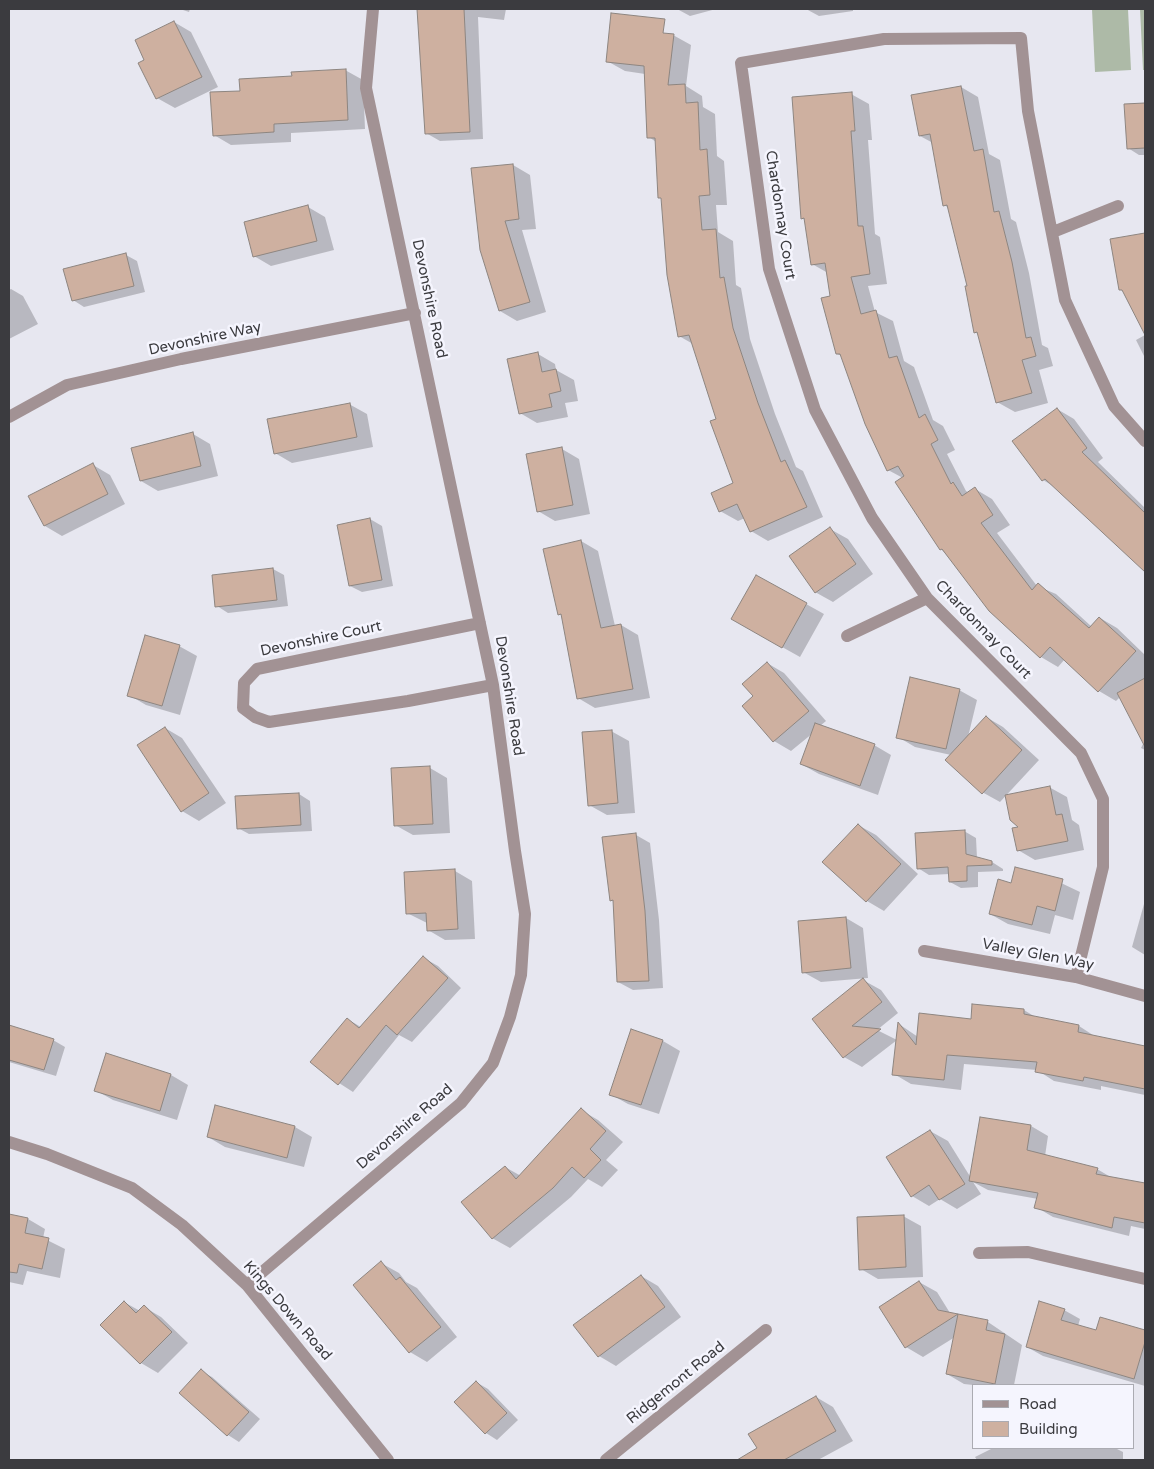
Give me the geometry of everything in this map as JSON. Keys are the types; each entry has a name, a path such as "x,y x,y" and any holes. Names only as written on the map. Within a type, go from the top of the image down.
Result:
{"street":[{"name":"Devonshire Road","path":"247,1285 461,1103 493,1063 510,1017 521,975 525,914 493,685 366,88 373,9"},
{"name":"Chardonnay Court","path":"1076,977 1103,867 1103,799 1081,753 928,598 872,518 815,410 769,269 741,63 884,39 1021,38 1028,112 1065,300 1114,406 1145,441"},
{"path":"1053,232 1118,206"},
{"name":"Devonshire Way","path":"9,417 67,385 181,359 415,313"},
{"path":"847,636 928,598"},
{"name":"Devonshire Court","path":"480,623 257,669 244,683 243,708 255,718 269,722 408,701 493,685"},
{"name":"Valley Glen Way","path":"924,951 1076,977 1145,996"},
{"name":"Kings Down Road","path":"9,1142 47,1154 132,1188 182,1225 247,1285 388,1460"},
{"path":"979,1253 1028,1252 1145,1279"},
{"name":"Ridgemont Road","path":"606,1460 766,1330"}],"green space":[{"path":"1092,9 1128,9 1131,70 1095,72"},
{"path":"1140,9 1145,9 1145,70 1143,70"}],"building":[{"path":"417,9 464,9 470,132 425,134"},
{"path":"611,13 665,19 663,33 674,34 668,85 685,84 686,103 698,102 700,150 707,149 710,195 699,196 702,230 716,229 720,278 724,277 733,328 758,403 781,462 785,460 807,507 750,532 737,504 719,512 711,493 733,483 710,421 716,419 689,335 678,337 667,275 661,198 658,198 655,138 647,138 644,66 606,62"},
{"path":"174,21 202,77 156,99 138,63 144,60 135,40"},
{"path":"346,69 348,120 274,124 274,132 213,136 210,92 240,91 239,79 292,76 291,72"},
{"path":"961,86 974,151 983,149 994,212 999,211 1012,262 1026,338 1031,337 1036,356 1022,360 1032,393 996,403 977,332 974,333 965,286 967,286 947,205 943,206 930,134 919,136 911,95"},
{"path":"852,92 855,131 851,131 858,226 863,226 870,274 851,277 861,314 876,310 889,358 897,356 919,418 925,414 938,440 931,444 951,484 953,482 962,496 975,487 993,515 981,523 1032,590 1038,583 1089,628 1099,617 1136,651 1098,692 1050,647 1040,658 989,611 942,549 940,550 895,482 904,476 898,466 887,471 865,424 840,354 836,354 821,298 830,296 825,263 811,265 804,218 801,219 792,97"},
{"path":"1145,103 1145,148 1127,149 1124,104"},
{"path":"513,164 519,219 505,221 530,302 499,311 480,250 471,168"},
{"path":"308,205 317,241 253,257 244,222"},
{"path":"1145,233 1145,335 1122,290 1119,290 1110,239"},
{"path":"126,253 134,286 72,301 63,269"},
{"path":"538,352 542,372 556,369 561,391 549,394 552,407 519,414 507,359"},
{"path":"350,403 357,437 274,454 267,419"},
{"path":"1057,408 1087,448 1082,452 1145,513 1145,572 1045,479 1042,481 1012,441"},
{"path":"193,432 201,466 140,481 131,448"},
{"path":"562,447 573,505 537,512 526,454"},
{"path":"93,463 108,494 44,526 28,496"},
{"path":"370,518 382,580 349,586 337,525"},
{"path":"830,527 856,564 815,593 789,556"},
{"path":"581,540 601,628 621,624 633,689 577,699 561,614 558,615 543,549"},
{"path":"273,568 277,600 215,607 212,575"},
{"path":"756,575 807,603 782,648 731,619"},
{"path":"145,635 180,645 162,706 127,696"},
{"path":"767,662 809,711 773,742 742,706 753,696 742,684"},
{"path":"910,677 960,689 946,749 896,738"},
{"path":"1145,678 1145,747 1117,693"},
{"path":"986,716 1022,750 982,794 945,760"},
{"path":"815,723 875,744 860,786 800,764"},
{"path":"165,727 209,793 181,812 137,745"},
{"path":"612,730 618,803 588,806 582,732"},
{"path":"430,766 433,824 394,826 391,768"},
{"path":"1050,786 1056,815 1062,814 1068,841 1017,851 1012,828 1018,827 1010,820 1005,795"},
{"path":"299,793 301,825 237,829 235,796"},
{"path":"858,824 901,864 866,902 822,862"},
{"path":"965,830 966,854 992,861 992,865 967,866 967,881 949,882 948,867 917,869 915,833"},
{"path":"636,833 645,911 649,981 617,982 613,900 610,901 602,837"},
{"path":"1015,867 1063,879 1055,911 1037,906 1032,925 989,914 998,879 1011,883"},
{"path":"455,869 458,929 427,931 426,913 406,914 404,872"},
{"path":"846,917 851,968 802,973 798,921"},
{"path":"423,956 448,978 397,1035 386,1025 338,1085 310,1062 347,1018 359,1028"},
{"path":"863,978 882,1002 852,1026 881,1029 843,1058 812,1019"},
{"path":"972,1004 1024,1009 1024,1014 1079,1025 1078,1032 1145,1046 1145,1089 1084,1077 1083,1081 1035,1072 1037,1062 947,1055 944,1080 892,1075 898,1022 916,1045 919,1013 971,1019"},
{"path":"9,1025 54,1039 44,1070 9,1060"},
{"path":"631,1029 663,1040 641,1105 609,1095"},
{"path":"106,1053 171,1074 160,1111 94,1091"},
{"path":"215,1105 295,1126 287,1158 207,1137"},
{"path":"581,1108 606,1131 590,1149 601,1160 584,1178 572,1167 553,1188 492,1239 461,1202 505,1166 516,1179"},
{"path":"980,1117 1031,1125 1027,1150 1098,1168 1096,1174 1145,1183 1145,1223 1114,1217 1112,1228 1034,1208 1038,1193 969,1181"},
{"path":"930,1130 965,1184 939,1200 929,1185 911,1197 886,1157"},
{"path":"9,1214 28,1218 25,1233 49,1238 42,1269 19,1264 17,1273 9,1272"},
{"path":"904,1215 906,1267 859,1270 857,1217"},
{"path":"381,1261 396,1280 400,1277 441,1327 409,1353 353,1285"},
{"path":"641,1275 665,1307 598,1357 573,1325"},
{"path":"919,1281 938,1310 958,1314 905,1348 879,1307"},
{"path":"124,1301 136,1313 144,1305 172,1332 140,1364 100,1325"},
{"path":"1039,1301 1065,1309 1061,1320 1096,1330 1100,1317 1145,1330 1145,1342 1134,1379 1026,1347"},
{"path":"958,1314 988,1320 986,1330 1005,1334 995,1384 946,1374"},
{"path":"201,1369 249,1412 227,1436 179,1393"},
{"path":"476,1381 507,1413 485,1434 454,1402"},
{"path":"816,1396 836,1431 784,1460 737,1460 757,1448 748,1434"}]}
